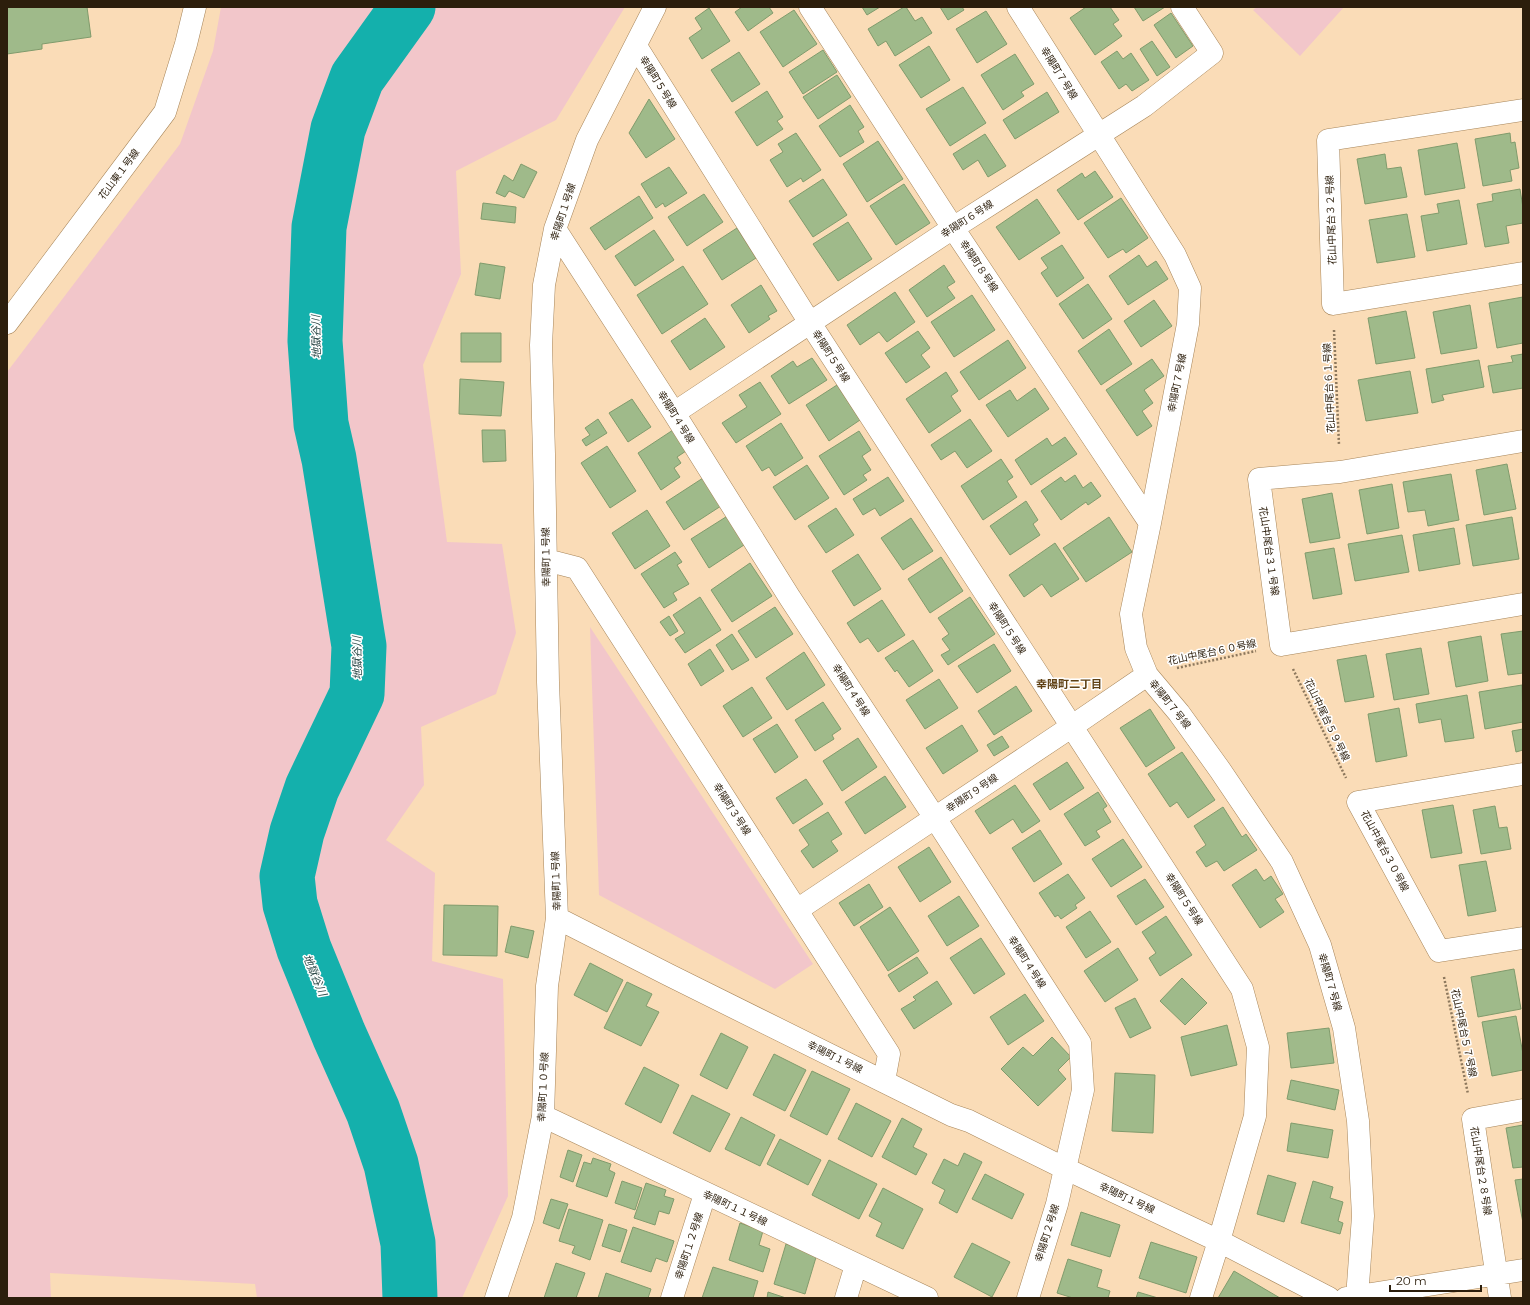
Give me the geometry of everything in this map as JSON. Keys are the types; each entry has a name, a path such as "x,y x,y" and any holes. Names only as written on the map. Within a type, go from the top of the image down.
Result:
{"street":[{"name":"花山東１号線","path":"7,323 166,112 195,7"},
{"name":"幸陽町１号線","path":"655,7 587,140 555,229 544,285 541,345 548,682 557,918 884,1081 1219,1241 1328,1298"},
{"name":"幸陽町８号線","path":"810,7 953,228 1150,523"},
{"name":"幸陽町７号線","path":"1018,7 1175,255 1190,288 1188,324 1150,523 1130,614 1136,648 1146,675 1179,713 1220,770 1282,862 1320,945 1344,1028 1358,1121 1363,1216 1354,1298"},
{"name":"幸陽町６号線","path":"674,413 953,228 1144,106 1212,53 1182,7"},
{"name":"幸陽町５号線","path":"636,46 810,323 1242,990 1258,1047 1254,1116 1219,1241 1201,1298"},
{"name":"花山中尾台３２号線","path":"1333,304 1328,140 1523,110"},
{"name":"幸陽町４号線","path":"555,229 674,413 790,598 935,818 1080,1043 1083,1090 1064,1168"},
{"path":"1333,304 1523,273"},
{"name":"花山中尾台３１号線","path":"1282,645 1259,479 1340,472 1523,441"},
{"name":"幸陽町３号線","path":"546,560 577,568 889,1054 884,1081"},
{"path":"1282,645 1523,604"},
{"name":"幸陽町９号線","path":"797,910 1071,727 1146,675"},
{"name":"花山中尾台３０号線","path":"1439,951 1358,802 1523,774"},
{"name":"幸陽町１０号線","path":"496,1298 523,1218 543,1116 547,986 557,918"},
{"path":"1439,951 1523,938"},
{"name":"花山中尾台２８号線","path":"1500,1298 1473,1119 1523,1110"},
{"name":"幸陽町１１号線","path":"543,1116 927,1298"},
{"name":"幸陽町２号線","path":"1028,1298 1057,1204 1064,1168"},
{"name":"幸陽町１２号線","path":"672,1298 706,1194"},
{"path":"846,1298 856,1265"},
{"path":"1354,1298 1523,1270"}],"path":[{"name":"花山中尾台６１号線","path":"1333,304 1340,472"},
{"name":"花山中尾台６０号線","path":"1146,675 1282,645"},
{"name":"花山中尾台５９号線","path":"1282,645 1358,802"},
{"name":"花山中尾台５７号線","path":"1439,951 1473,1119"}],"shaded area":[{"path":"221,7 625,7 556,120 456,171 461,274 423,365 447,542 502,544 516,633 496,694 421,727 424,785 386,840 435,873 432,961 503,979 508,1196 462,1298 257,1298 255,1284 50,1273 51,1298 7,1298 7,372 180,144 213,51"},
{"path":"1257,7 1344,7 1300,56 1253,10"},
{"path":"590,627 813,964 775,989 599,895"}],"building":[{"path":"7,7 87,7 91,37 42,44 42,49 7,54"},
{"path":"742,7 769,7 773,13 748,31 735,12"},
{"path":"862,7 880,7 867,15"},
{"path":"906,7 915,21 922,17 932,33 895,56 886,41 878,46 868,29"},
{"path":"940,7 962,7 964,10 948,20"},
{"path":"1086,7 1110,7 1119,20 1113,24 1122,36 1095,55 1070,18"},
{"path":"1134,7 1165,7 1143,21"},
{"path":"709,8 730,41 702,59 689,38 702,29 695,18"},
{"path":"794,10 817,44 783,67 760,32"},
{"path":"986,11 1007,44 977,63 956,29"},
{"path":"1171,13 1193,46 1176,58 1154,25"},
{"path":"1152,41 1170,67 1157,76 1140,49"},
{"path":"929,46 950,80 921,98 899,65"},
{"path":"823,50 837,72 803,94 789,72"},
{"path":"1117,51 1123,59 1131,53 1149,80 1132,91 1126,84 1119,89 1101,62"},
{"path":"739,52 760,84 732,102 711,70"},
{"path":"1015,54 1034,84 1021,92 1024,96 1003,110 981,75"},
{"path":"837,75 851,97 818,119 803,97"},
{"path":"963,87 986,123 950,146 926,109"},
{"path":"767,91 783,117 777,121 783,129 757,146 735,112"},
{"path":"1047,92 1059,112 1015,139 1003,120"},
{"path":"649,99 675,139 646,158 629,133"},
{"path":"850,105 864,127 858,131 864,142 840,157 819,126"},
{"path":"796,133 821,170 803,182 801,178 787,187 770,160 783,152 778,144"},
{"path":"1510,133 1511,143 1515,142 1519,168 1510,170 1512,181 1483,186 1475,139"},
{"path":"985,134 1006,166 988,177 978,160 963,170 953,154"},
{"path":"878,141 903,179 867,202 843,164"},
{"path":"1457,143 1465,188 1425,195 1418,150"},
{"path":"1385,154 1387,169 1401,167 1407,197 1365,204 1357,159"},
{"path":"521,164 537,172 524,198 509,191 505,197 496,193 504,175 513,181"},
{"path":"669,167 687,193 665,207 663,203 656,208 641,184"},
{"path":"1095,171 1113,197 1078,220 1057,190 1082,173 1085,178"},
{"path":"823,179 847,215 813,237 789,201"},
{"path":"904,184 930,223 896,245 870,206"},
{"path":"1520,189 1523,208 1523,223 1506,226 1509,243 1485,247 1477,204 1493,201 1492,194"},
{"path":"704,194 723,222 687,246 668,217"},
{"path":"639,196 653,218 605,250 590,228"},
{"path":"1121,198 1148,238 1126,253 1123,249 1108,258 1084,223"},
{"path":"1037,199 1060,233 1019,260 996,227"},
{"path":"1459,200 1467,244 1427,251 1421,216 1439,213 1437,204"},
{"path":"483,203 516,207 515,223 481,219"},
{"path":"1407,214 1415,257 1377,263 1369,220"},
{"path":"848,222 872,259 838,281 813,244"},
{"path":"737,228 756,258 722,280 703,250"},
{"path":"654,230 674,260 635,286 615,256"},
{"path":"1062,245 1084,278 1057,297 1041,273 1048,268 1041,258"},
{"path":"1139,255 1147,267 1156,261 1168,279 1128,305 1109,276"},
{"path":"480,263 505,267 500,299 475,295"},
{"path":"944,265 955,282 947,287 955,298 927,317 909,290"},
{"path":"683,266 708,304 662,334 637,295"},
{"path":"1088,284 1112,319 1083,339 1059,304"},
{"path":"761,285 777,311 768,316 770,319 749,333 731,305"},
{"path":"895,292 915,322 887,342 879,332 860,345 847,325"},
{"path":"972,295 995,330 954,357 931,322"},
{"path":"1523,297 1523,343 1497,348 1489,303"},
{"path":"1154,300 1172,326 1141,347 1124,321"},
{"path":"1470,305 1477,348 1441,354 1433,312"},
{"path":"1406,311 1415,358 1376,364 1368,318"},
{"path":"705,318 725,347 690,370 671,341"},
{"path":"1109,329 1132,364 1101,385 1078,351"},
{"path":"918,331 930,348 921,355 930,367 906,383 885,353"},
{"path":"461,333 501,333 501,362 461,362"},
{"path":"1008,340 1026,368 979,400 960,372"},
{"path":"1523,354 1523,388 1493,393 1488,366 1513,362 1511,356"},
{"path":"812,358 827,380 789,404 771,376 793,361 797,367"},
{"path":"1152,359 1164,376 1144,390 1153,403 1142,411 1152,426 1137,436 1106,390"},
{"path":"1479,360 1484,387 1442,395 1444,400 1432,403 1426,369"},
{"path":"1410,371 1418,413 1366,421 1358,380"},
{"path":"946,372 958,391 951,396 961,411 929,433 906,399"},
{"path":"460,379 504,382 501,416 459,414"},
{"path":"760,382 781,414 736,443 722,423 747,407 739,395"},
{"path":"837,385 860,420 829,441 806,405"},
{"path":"1035,388 1049,409 1008,437 986,405 1010,390 1017,401"},
{"path":"632,399 651,427 628,442 609,413"},
{"path":"598,419 607,433 586,446 582,440 590,435 585,428"},
{"path":"970,419 992,451 967,468 955,451 941,460 931,445"},
{"path":"781,423 803,458 775,476 769,467 762,471 746,446"},
{"path":"482,430 505,430 506,461 483,462"},
{"path":"673,430 686,451 677,457 681,463 674,468 680,477 661,490 638,453"},
{"path":"859,431 871,450 862,456 871,470 863,475 867,480 844,495 819,456"},
{"path":"1065,437 1077,454 1031,485 1015,460 1047,438 1052,446"},
{"path":"607,446 636,491 610,508 581,463"},
{"path":"1001,459 1013,477 1007,481 1017,497 983,520 961,486"},
{"path":"1507,464 1516,509 1484,515 1476,470"},
{"path":"807,465 829,498 795,520 773,487"},
{"path":"1451,474 1459,520 1428,526 1425,510 1408,512 1403,482"},
{"path":"1075,475 1083,488 1091,482 1101,496 1088,505 1086,502 1061,520 1041,491 1061,477 1065,482"},
{"path":"888,477 904,501 880,516 875,508 863,515 853,499"},
{"path":"703,478 721,506 684,530 666,502"},
{"path":"1392,484 1399,528 1367,534 1359,490"},
{"path":"1332,493 1340,538 1310,543 1302,499"},
{"path":"1026,501 1038,520 1033,524 1040,535 1010,555 990,526"},
{"path":"836,508 854,535 826,553 808,526"},
{"path":"647,510 670,546 635,569 612,533"},
{"path":"729,515 747,543 709,568 691,539"},
{"path":"1109,517 1132,552 1086,582 1063,548"},
{"path":"1512,517 1519,559 1473,566 1466,525"},
{"path":"911,518 933,551 903,570 881,538"},
{"path":"1454,528 1460,564 1419,571 1413,535"},
{"path":"1402,535 1409,572 1355,581 1348,544"},
{"path":"1055,543 1079,579 1051,597 1042,584 1024,597 1009,575"},
{"path":"1334,548 1342,594 1313,599 1305,553"},
{"path":"675,552 682,562 677,565 689,584 673,593 677,600 664,608 641,574"},
{"path":"858,554 881,589 854,606 832,571"},
{"path":"941,557 963,591 930,613 908,579"},
{"path":"750,563 772,596 732,622 711,590"},
{"path":"700,597 721,630 685,653 675,639 685,633 673,615"},
{"path":"970,597 995,634 948,665 941,655 950,650 942,639 949,634 938,618"},
{"path":"882,600 905,635 878,652 868,638 860,643 847,623"},
{"path":"775,607 793,634 756,658 738,631"},
{"path":"669,616 678,631 670,636 660,622"},
{"path":"1523,631 1523,673 1508,675 1501,634"},
{"path":"732,634 749,660 732,670 716,645"},
{"path":"1481,636 1488,681 1456,687 1448,642"},
{"path":"913,640 933,671 909,687 897,670 895,672 885,658"},
{"path":"994,644 1011,671 977,693 958,666"},
{"path":"1421,648 1429,694 1394,700 1386,654"},
{"path":"710,649 724,671 701,686 688,664"},
{"path":"804,652 825,685 787,710 766,678"},
{"path":"1366,655 1374,697 1345,702 1337,660"},
{"path":"939,679 958,708 925,729 906,700"},
{"path":"1522,685 1523,722 1485,729 1479,692"},
{"path":"1016,686 1032,711 994,735 978,711"},
{"path":"752,687 772,718 743,737 723,706"},
{"path":"1467,695 1474,738 1445,742 1441,719 1419,723 1416,704"},
{"path":"823,702 841,729 832,735 834,739 815,751 795,720"},
{"path":"1399,708 1407,756 1376,762 1368,714"},
{"path":"1150,709 1175,748 1146,767 1120,728"},
{"path":"777,724 798,757 775,773 753,739"},
{"path":"962,725 978,751 943,774 926,748"},
{"path":"1523,729 1523,750 1516,752 1512,731"},
{"path":"1002,736 1009,747 994,756 987,745"},
{"path":"858,738 877,767 842,791 823,761"},
{"path":"1182,752 1215,800 1188,818 1177,802 1170,807 1148,774"},
{"path":"1067,762 1084,788 1050,810 1033,784"},
{"path":"885,776 906,807 865,834 845,802"},
{"path":"806,779 823,804 793,824 776,798"},
{"path":"1015,785 1040,821 1022,833 1013,819 990,834 975,811"},
{"path":"1098,792 1107,806 1103,809 1111,822 1096,831 1100,837 1085,846 1064,814"},
{"path":"1453,805 1462,853 1431,858 1422,810"},
{"path":"1495,806 1499,828 1507,827 1511,849 1481,854 1473,810"},
{"path":"1223,807 1242,837 1246,834 1257,850 1224,871 1217,861 1206,867 1196,852 1206,845 1194,826"},
{"path":"828,812 842,834 831,841 838,851 813,868 801,851 809,845 799,830"},
{"path":"1040,830 1062,864 1034,882 1012,848"},
{"path":"1123,839 1142,867 1111,887 1092,859"},
{"path":"929,847 951,882 920,902 898,867"},
{"path":"1486,861 1496,911 1468,916 1459,865"},
{"path":"1256,869 1264,881 1271,876 1283,894 1275,899 1284,912 1260,928 1232,885"},
{"path":"1068,874 1085,898 1075,905 1077,908 1061,919 1058,915 1055,917 1039,893"},
{"path":"1145,879 1164,907 1136,925 1117,896"},
{"path":"869,884 883,907 854,926 839,903"},
{"path":"959,896 979,926 947,946 928,916"},
{"path":"444,905 498,906 497,956 443,955"},
{"path":"890,907 919,951 888,971 860,927"},
{"path":"1090,911 1111,942 1086,958 1066,927"},
{"path":"1166,916 1192,955 1160,976 1149,958 1156,953 1142,932"},
{"path":"511,926 534,931 528,958 505,952"},
{"path":"981,938 1005,974 974,994 950,958"},
{"path":"1118,948 1138,980 1105,1002 1084,971"},
{"path":"917,957 928,973 899,992 888,975"},
{"path":"590,963 623,980 607,1012 574,995"},
{"path":"1514,969 1521,1009 1478,1017 1471,977"},
{"path":"1182,978 1207,1003 1185,1025 1160,1001"},
{"path":"937,981 952,1004 914,1029 901,1009 916,1000 913,997"},
{"path":"627,982 652,994 646,1006 659,1012 641,1046 604,1028"},
{"path":"1025,994 1044,1021 1008,1045 990,1017"},
{"path":"1135,998 1151,1028 1130,1038 1115,1008"},
{"path":"1516,1016 1523,1054 1523,1070 1492,1076 1482,1022"},
{"path":"1227,1025 1237,1065 1191,1076 1181,1037"},
{"path":"1329,1028 1334,1063 1291,1068 1287,1033"},
{"path":"721,1033 748,1047 727,1089 700,1075"},
{"path":"1052,1037 1071,1057 1058,1070 1066,1079 1038,1106 1001,1069 1023,1047 1033,1056"},
{"path":"774,1054 806,1070 785,1111 753,1095"},
{"path":"644,1067 679,1085 661,1123 625,1104"},
{"path":"812,1071 850,1089 827,1135 790,1116"},
{"path":"1115,1073 1155,1075 1153,1133 1112,1131"},
{"path":"1291,1080 1339,1090 1335,1110 1287,1099"},
{"path":"692,1095 730,1114 710,1152 673,1133"},
{"path":"856,1103 891,1121 872,1157 838,1139"},
{"path":"741,1117 775,1135 760,1166 725,1149"},
{"path":"902,1118 922,1129 913,1147 927,1154 916,1175 882,1157"},
{"path":"1291,1123 1333,1130 1328,1158 1287,1151"},
{"path":"1523,1125 1523,1167 1513,1168 1506,1128"},
{"path":"780,1139 821,1160 808,1185 767,1164"},
{"path":"568,1150 582,1155 573,1182 560,1177"},
{"path":"964,1153 982,1162 957,1213 939,1203 945,1190 932,1183 944,1159 958,1166"},
{"path":"593,1158 611,1164 609,1170 615,1173 607,1197 576,1186 584,1162 591,1164"},
{"path":"829,1160 877,1184 859,1219 812,1195"},
{"path":"985,1174 1024,1194 1012,1219 972,1199"},
{"path":"1268,1175 1296,1183 1284,1222 1257,1214"},
{"path":"1523,1179 1523,1223 1515,1180"},
{"path":"622,1181 642,1188 635,1210 615,1203"},
{"path":"1313,1181 1333,1187 1330,1198 1343,1202 1338,1221 1343,1223 1340,1234 1301,1223"},
{"path":"646,1183 666,1190 664,1196 674,1199 669,1214 659,1211 655,1225 634,1218"},
{"path":"883,1188 923,1209 903,1249 876,1236 882,1223 869,1216"},
{"path":"551,1199 568,1204 559,1229 543,1223"},
{"path":"569,1209 603,1220 590,1260 572,1253 575,1246 559,1241"},
{"path":"1081,1212 1120,1225 1110,1257 1071,1245"},
{"path":"740,1223 763,1231 759,1245 770,1249 763,1272 729,1260"},
{"path":"609,1224 627,1230 620,1252 602,1246"},
{"path":"633,1227 674,1241 667,1262 656,1258 651,1272 621,1262"},
{"path":"1151,1242 1197,1257 1186,1293 1139,1278"},
{"path":"972,1243 1010,1262 992,1297 954,1277"},
{"path":"786,1244 817,1254 805,1294 774,1284"},
{"path":"1068,1259 1102,1270 1097,1287 1110,1291 1108,1298 1073,1298 1057,1293"},
{"path":"556,1263 585,1273 576,1298 544,1298"},
{"path":"713,1267 758,1281 753,1298 702,1298"},
{"path":"1234,1271 1280,1298 1218,1298"},
{"path":"606,1273 651,1289 648,1298 598,1298"},
{"path":"768,1292 786,1298 767,1298"},
{"path":"1138,1292 1158,1298 1136,1298"}],"waterway":[{"name":"地獄谷川","path":"408,7 357,78 338,129 319,227 315,341 321,424 329,459 359,646 357,694 312,788 297,832 287,876 290,904 304,949 339,1035 373,1111 391,1164 408,1243 410,1298"}],"district":[{"name":"幸陽町二丁目","path":"1069,684"}]}
